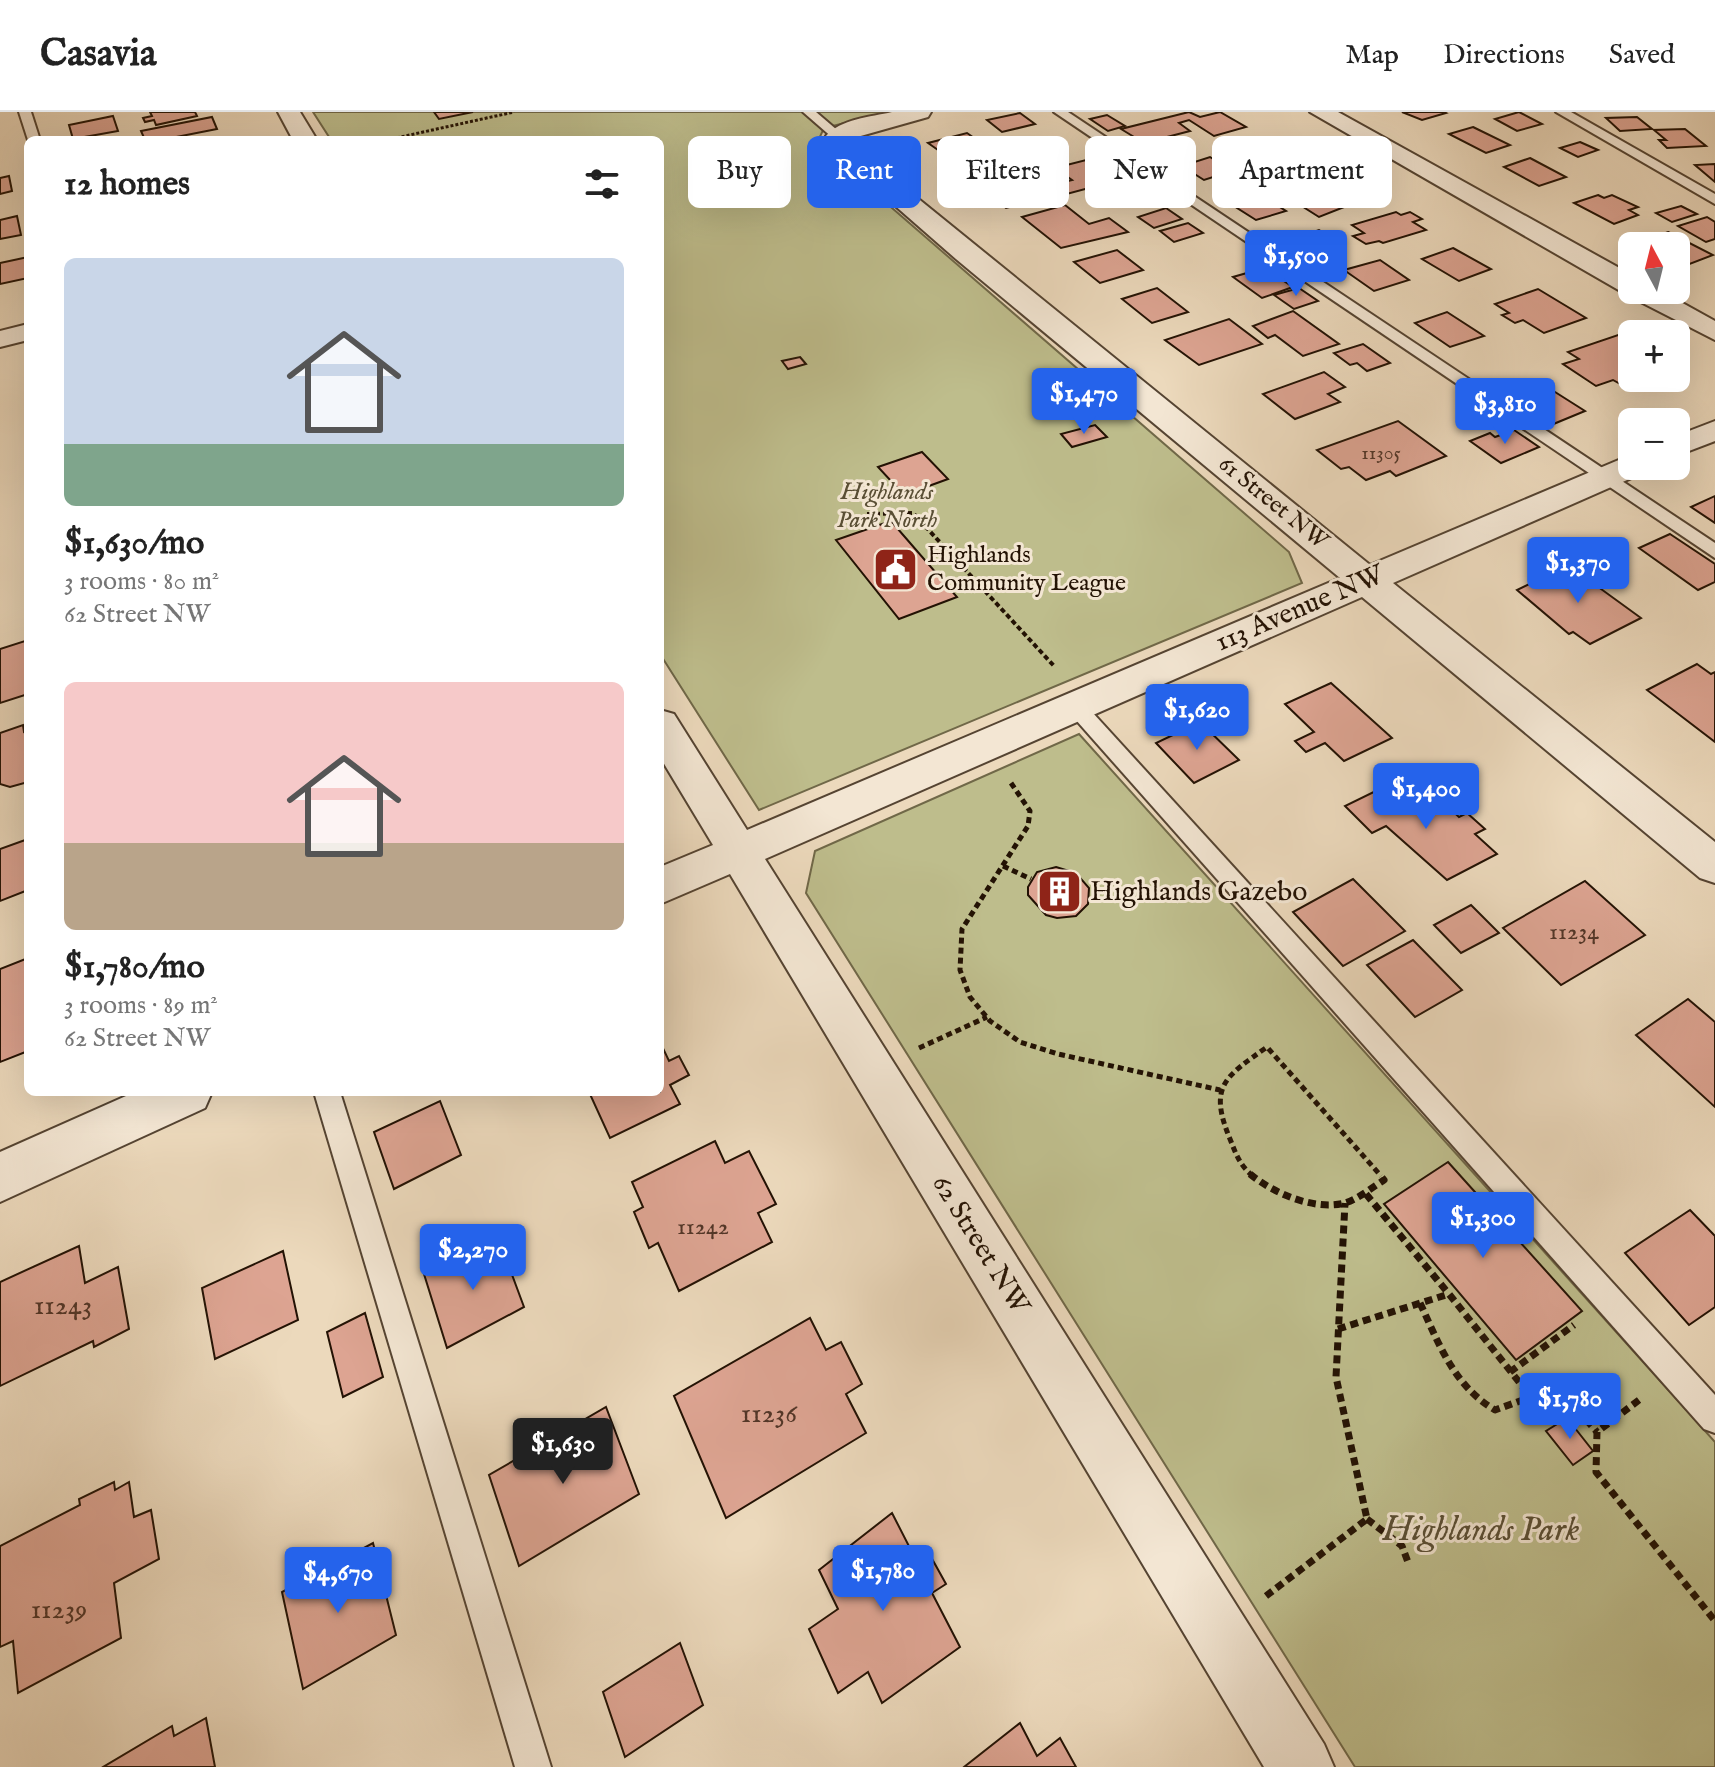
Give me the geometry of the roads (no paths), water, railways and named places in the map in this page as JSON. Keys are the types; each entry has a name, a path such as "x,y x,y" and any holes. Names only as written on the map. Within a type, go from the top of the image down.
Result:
{"street":[{"path":"289,112 303,136"},
{"path":"838,136 854,128 920,112"},
{"path":"1321,112 1618,278"},
{"name":"61 Street NW","path":"912,208 1715,866"},
{"path":"1664,304 1715,332"},
{"path":"0,339 24,333"},
{"path":"1690,441 1715,430"},
{"name":"113 Avenue NW","path":"664,884 1618,472"},
{"name":"62 Street NW","path":"664,730 1301,1767"},
{"path":"0,1177 179,1096"}],"lane":[{"path":"25,112 33,136"},
{"path":"809,112 838,136"},
{"path":"1060,112 1618,472"},
{"path":"1562,112 1715,200"},
{"path":"1628,480 1715,552"},
{"path":"1075,706 1715,1418"},
{"path":"328,1096 533,1767"}],"place":[{"name":"Highlands Community League","path":"896,569"},
{"name":"Highlands Gazebo","path":"1059,892"}],"park label":[{"name":"Highlands Park North","path":"887,506"},
{"name":"Highlands Park","path":"1481,1530"}]}
